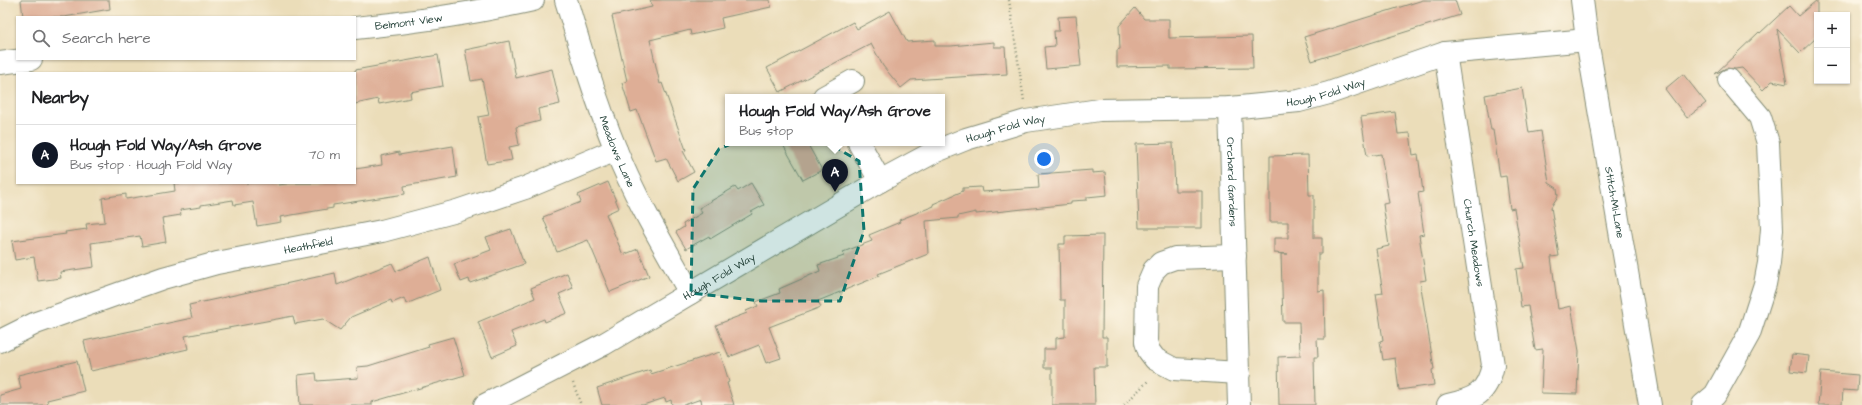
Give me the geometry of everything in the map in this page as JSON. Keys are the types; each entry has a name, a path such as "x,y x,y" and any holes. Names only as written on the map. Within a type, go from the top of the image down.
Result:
{"street":[{"name":"Belmont View","path":"356,28 404,23 534,0"},
{"name":"Meadows Lane","path":"566,0 616,150 650,222 690,293"},
{"name":"Stitch-Mi-Lane","path":"1582,0 1587,40 1650,405"},
{"name":"Hough Fold Way","path":"485,405 604,344 880,181 934,152 966,139 1026,121 1099,110 1230,108 1313,97 1446,53 1587,40"},
{"name":"Church Meadows","path":"1446,53 1493,365 1487,386 1479,394 1469,400 1448,405"},
{"path":"0,63 23,60"},
{"path":"1703,405 1715,395 1749,334 1765,284 1769,263 1772,229 1768,143 1760,117 1729,80"},
{"path":"832,94 853,81"},
{"name":"Orchard Gardens","path":"1230,108 1239,405"},
{"path":"860,146 880,181"},
{"name":"Heathfield","path":"0,341 36,323 163,278 218,263 382,230 457,211 525,188 616,150"},
{"path":"1235,256 1175,258 1160,263 1154,270 1147,286 1146,342 1152,355 1164,365 1174,369 1239,373"}],"path":[{"path":"1009,0 1026,121"},
{"path":"1124,405 1164,365"}],"highlighted area":[{"path":"788,120 859,161 864,231 840,301 761,301 691,293 693,189 719,149"}],"building":[{"path":"21,0 109,0 110,9 70,16 23,16"},
{"path":"650,0 770,0 771,7 721,18 723,28 691,35 690,30 650,40 660,84 662,83 686,150 683,151 694,172 678,181 666,158 656,161 637,110 631,112 622,83 627,81 612,16 652,7"},
{"path":"1423,0 1455,0 1460,15 1312,61 1304,37"},
{"path":"1817,0 1817,12 1814,12 1814,40 1800,53 1777,29 1787,84 1772,81 1763,90 1742,68 1726,68 1715,74 1789,6 1798,16"},
{"path":"1135,8 1144,19 1169,19 1169,38 1252,36 1253,68 1170,69 1170,66 1117,67 1117,50 1120,49 1119,26"},
{"path":"890,11 907,42 935,40 935,46 951,46 994,42 994,47 1005,47 1007,74 911,80 901,88 883,66 871,44 780,92 767,68 853,22 857,29"},
{"path":"1076,16 1081,66 1046,69 1044,47 1055,46 1054,31 1059,31 1058,17"},
{"path":"509,41 516,78 552,69 560,104 538,109 540,121 516,127 519,145 509,147 512,160 487,164 478,117 489,115 482,79 471,81 465,50"},
{"path":"438,55 443,86 410,92 411,98 379,104 378,99 356,104 355,70"},
{"path":"1683,74 1706,103 1687,118 1665,89"},
{"path":"1522,88 1529,133 1541,131 1549,183 1557,188 1558,196 1551,207 1559,256 1551,257 1558,309 1571,306 1579,351 1577,394 1541,393 1543,349 1535,350 1528,306 1521,307 1516,269 1524,268 1514,208 1510,209 1506,176 1500,177 1493,130 1491,130 1485,95"},
{"path":"1395,112 1398,134 1410,133 1413,155 1418,154 1423,192 1418,193 1424,234 1419,235 1426,280 1420,281 1434,369 1432,370 1434,385 1399,390 1395,358 1383,360 1380,341 1383,340 1376,294 1383,293 1376,249 1389,246 1383,204 1389,203 1381,154 1367,156 1361,117"},
{"path":"1173,143 1175,191 1202,191 1202,228 1139,228 1136,144"},
{"path":"453,146 457,177 404,186 405,194 333,205 333,208 280,217 281,222 257,226 253,202 234,205 233,200 180,210 181,215 162,218 166,242 142,246 140,236 91,243 94,267 60,272 61,278 38,281 34,257 15,260 12,241 66,234 65,232 87,229 86,224 105,222 102,198 126,194 126,199 175,191 174,184 356,184 356,169 382,165 381,156 399,152 399,155"},
{"path":"784,146 809,146 822,170 803,180"},
{"path":"1308,155 1309,195 1314,195 1314,238 1322,238 1322,254 1318,254 1318,291 1324,290 1325,339 1317,339 1318,357 1314,357 1315,405 1279,405 1278,357 1300,356 1299,322 1283,322 1281,254 1288,254 1274,253 1274,238 1288,238 1288,222 1270,222 1270,156"},
{"path":"1092,170 1092,173 1105,172 1107,195 1087,197 1087,200 1071,201 1071,204 976,214 976,212 958,216 958,218 926,221 928,254 878,274 879,276 818,301 821,307 769,327 781,358 766,363 759,345 729,357 716,325 747,313 746,311 758,306 756,302 780,293 779,289 820,271 818,265 844,256 843,252 872,241 869,235 900,222 899,220 934,206 933,204 963,191 963,188 981,187 982,192 1039,188 1038,174"},
{"path":"608,182 619,208 606,214 623,255 638,249 649,276 610,292 588,240 557,252 543,217 581,202 578,195"},
{"path":"751,183 764,205 751,212 752,214 710,239 709,236 686,249 676,232 684,227 683,224 702,213 699,208 735,187 738,191"},
{"path":"511,229 524,264 470,283 469,279 461,282 454,264 491,250 486,237"},
{"path":"1103,235 1102,337 1107,337 1107,367 1094,367 1095,405 1052,405 1052,368 1044,368 1044,349 1056,349 1056,338 1065,337 1065,300 1060,300 1059,244 1065,244 1065,236"},
{"path":"430,257 440,290 406,304 404,298 392,303 391,300 351,317 340,330 323,319 295,324 293,316 185,336 188,349 91,371 84,341 192,318 189,305 335,273 337,285 392,263 396,271"},
{"path":"567,273 573,288 559,294 567,313 545,322 544,319 511,332 517,346 492,357 478,322 535,298 531,288"},
{"path":"453,337 465,375 372,402 372,405 300,405 298,375 316,373 317,381 358,378 357,367 368,366 429,347 428,344"},
{"path":"720,352 734,405 702,405 701,399 684,405 672,405 671,400 666,402 665,398 643,405 602,405 597,388 650,370 651,374"},
{"path":"1792,354 1809,356 1807,373 1790,371"},
{"path":"77,361 84,391 47,400 48,405 0,405 0,395 21,389 18,375"},
{"path":"1821,372 1858,375 1857,391 1843,390 1842,405 1818,405"}],"place":[{"name":"Hough Fold Way/Ash Grove","path":"835,192"}]}
